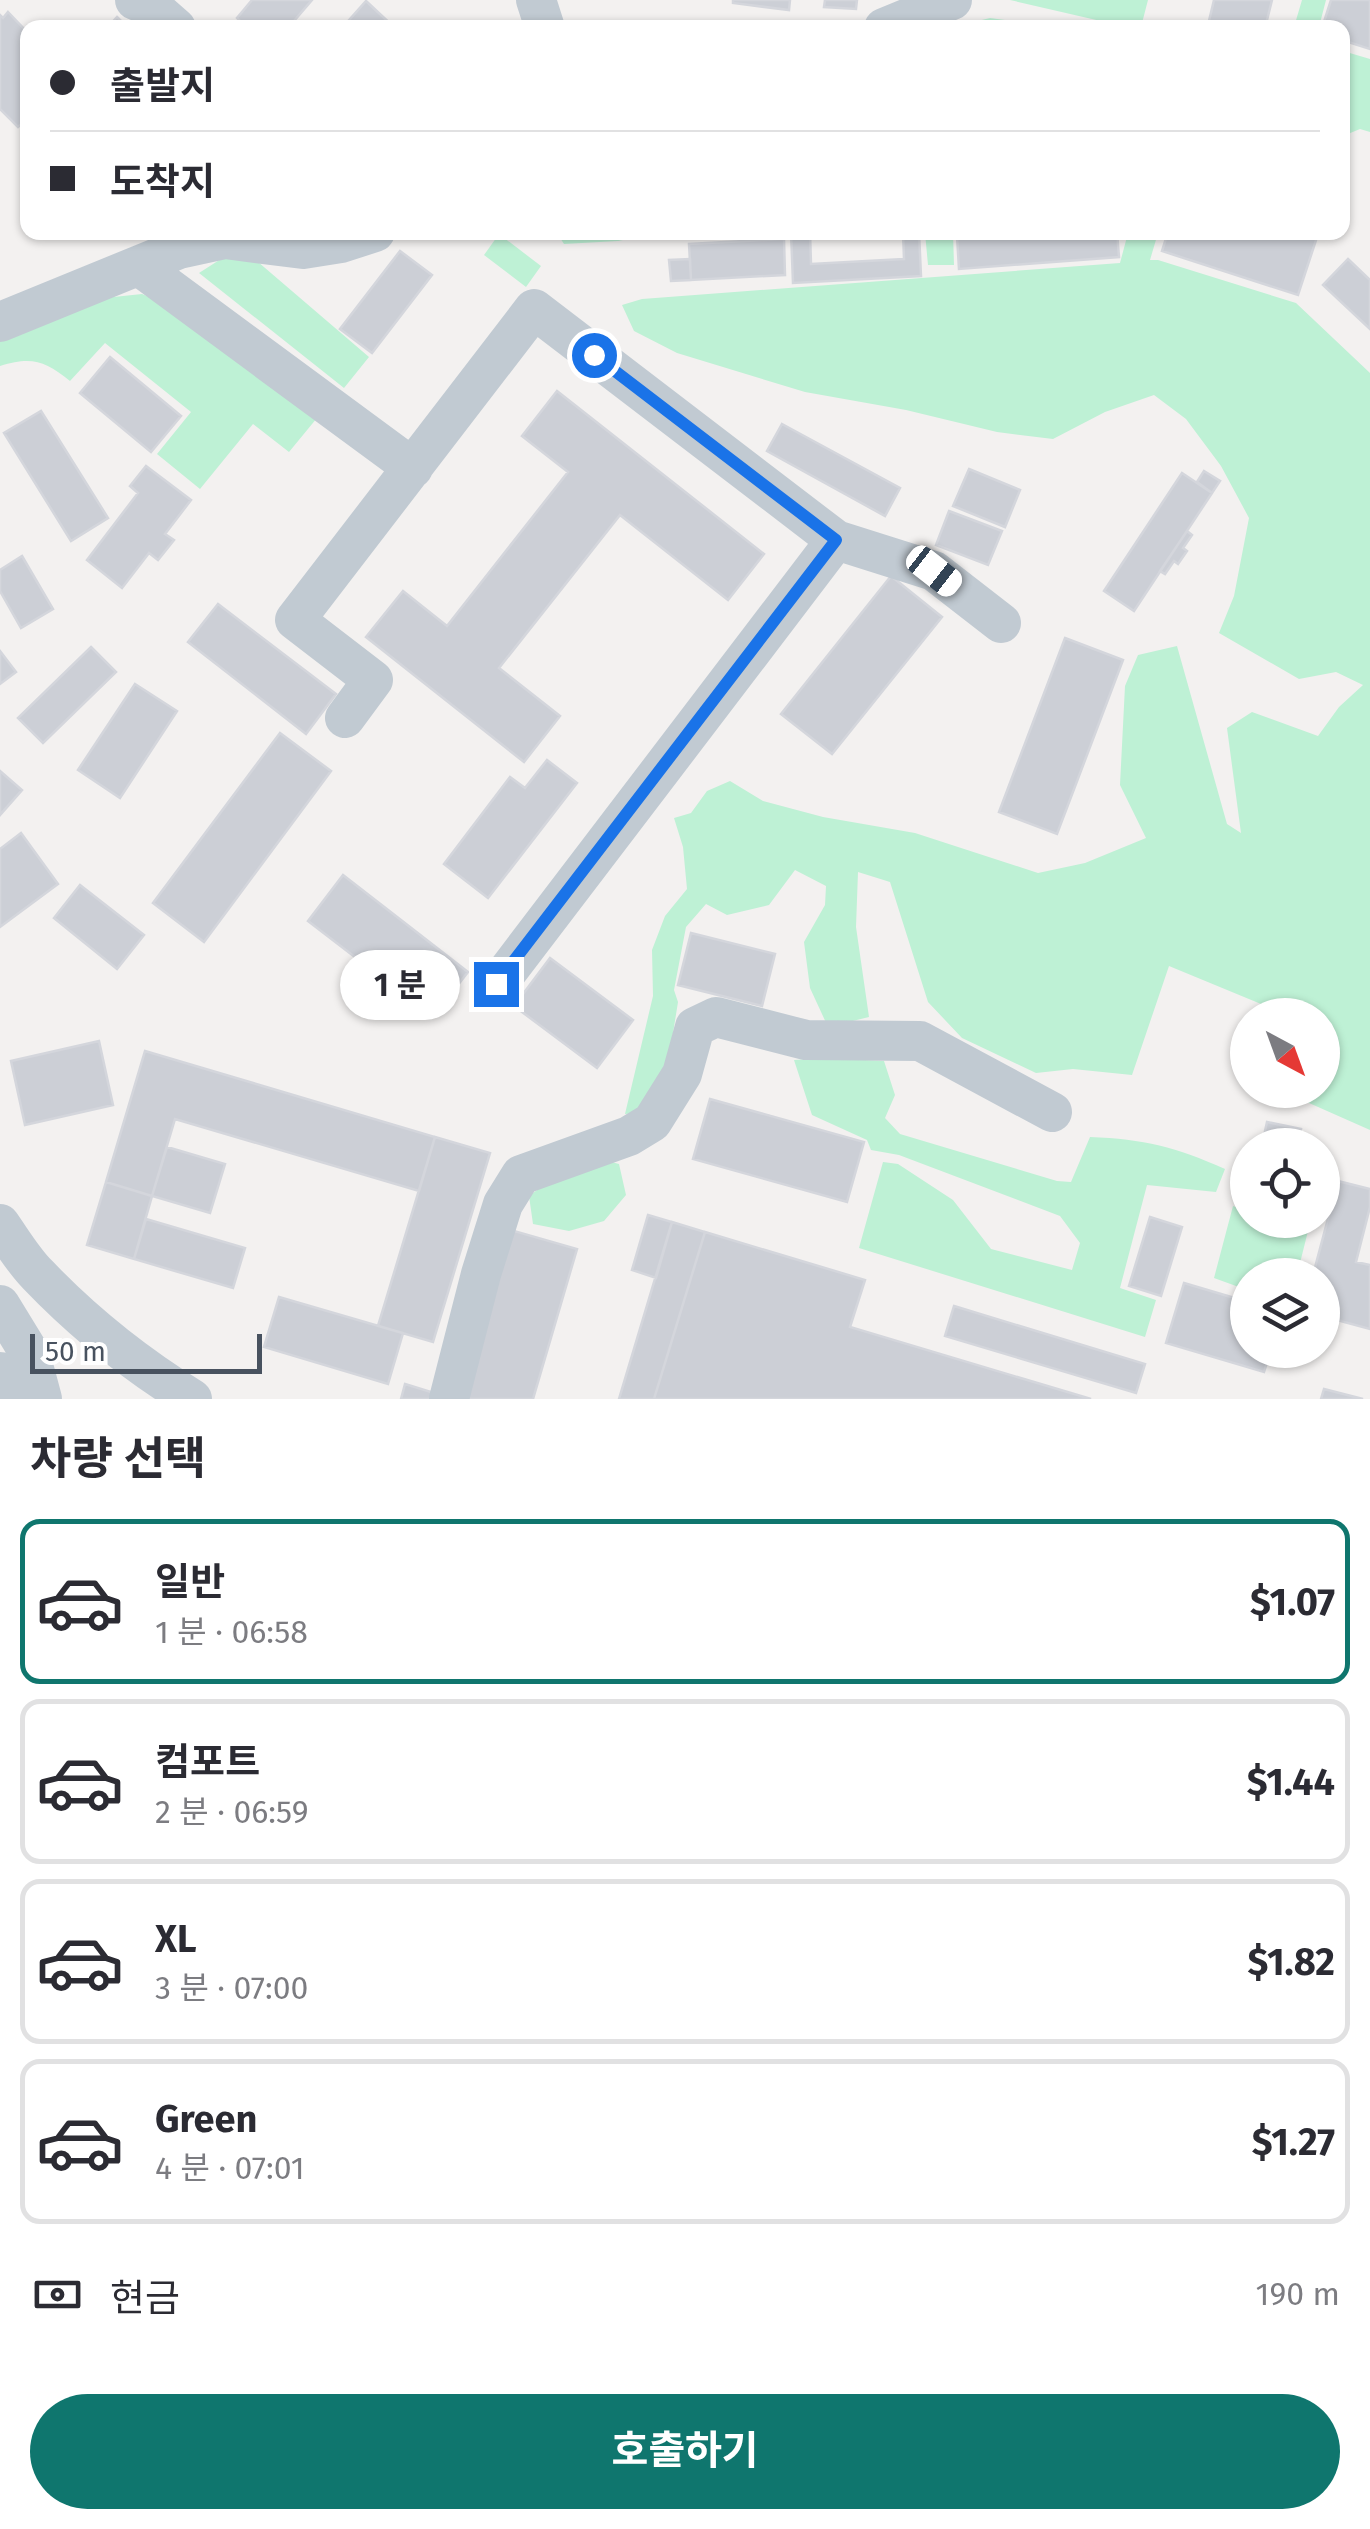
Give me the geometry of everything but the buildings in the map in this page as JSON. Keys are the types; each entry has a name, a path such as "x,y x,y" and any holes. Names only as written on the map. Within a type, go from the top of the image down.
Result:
{"street":[{"path":"135,0 152,7 167,20"},
{"path":"903,20 952,0"},
{"path":"0,322 179,248 221,240"},
{"path":"234,240 303,249 348,240"},
{"path":"139,266 413,468"},
{"path":"345,718 373,680 295,620 534,309 836,540 934,571 1001,623"},
{"path":"496,984 836,540"},
{"path":"450,1399 503,1204 521,1175 629,1136 652,1122 682,1074 695,1027 716,1017 806,1040 920,1041 1052,1112"},
{"path":"0,1224 36,1273 92,1324 192,1399"},
{"path":"0,1305 30,1354 42,1399"},
{"path":"0,1372 16,1399"}],"green space":[{"path":"1010,0 1148,0 1143,20 1096,20"},
{"path":"1302,0 1326,0 1321,20 1296,20"},
{"path":"1350,53 1370,59 1370,132 1360,129 1350,133"},
{"path":"495,240 507,240 541,266 526,287 484,255"},
{"path":"561,240 623,240 618,241 564,244"},
{"path":"926,240 953,240 954,265 928,265"},
{"path":"1126,240 1156,240 1150,260 1296,303 1370,373 1370,1130 1320,1108 1340,1108 1340,998 1246,998 1169,966 1132,1075 1073,1069 1036,1073 962,1038 928,1002 890,882 858,872 856,927 869,1017 828,1027 810,988 804,942 825,905 826,886 795,870 769,905 727,915 706,904 686,927 674,990 678,1002 666,1077 652,1112 625,1114 653,996 652,950 665,916 687,889 683,847 674,818 691,813 707,791 730,781 763,801 823,817 915,833 1038,873 1085,863 1146,838 1120,785 1125,686 1138,655 1177,646 1227,824 1241,833 1227,728 1252,712 1318,736 1339,707 1363,685 1336,672 1299,679 1219,633 1234,596 1249,518 1221,466 1186,419 1154,395 1105,412 1053,439 997,432 805,392 677,353 634,331 622,305 642,299 1120,263"},
{"path":"251,256 369,357 344,388 199,273 224,257"},
{"path":"142,294 177,309 317,418 289,452 253,424 200,489 157,454 191,412 105,343 70,381 38,362 0,366 0,338 104,298"},
{"path":"794,1060 884,1061 895,1095 885,1118 900,1134 1057,1181 1071,1182 1090,1137 1159,1146 1225,1169 1216,1192 1147,1185 1120,1288 1156,1300 1145,1337 859,1248 883,1162 898,1164 953,1200 991,1249 1072,1270 1080,1243 1060,1216 899,1155 871,1150 867,1140 812,1115"},
{"path":"596,1158 619,1164 626,1195 604,1221 569,1231 533,1224 529,1196 561,1172"},
{"path":"1230,1217 1230,1238 1306,1238 1301,1258 1230,1258 1230,1284 1214,1278"}],"route":[{"path":"496,984 836,540 594,355"}]}
